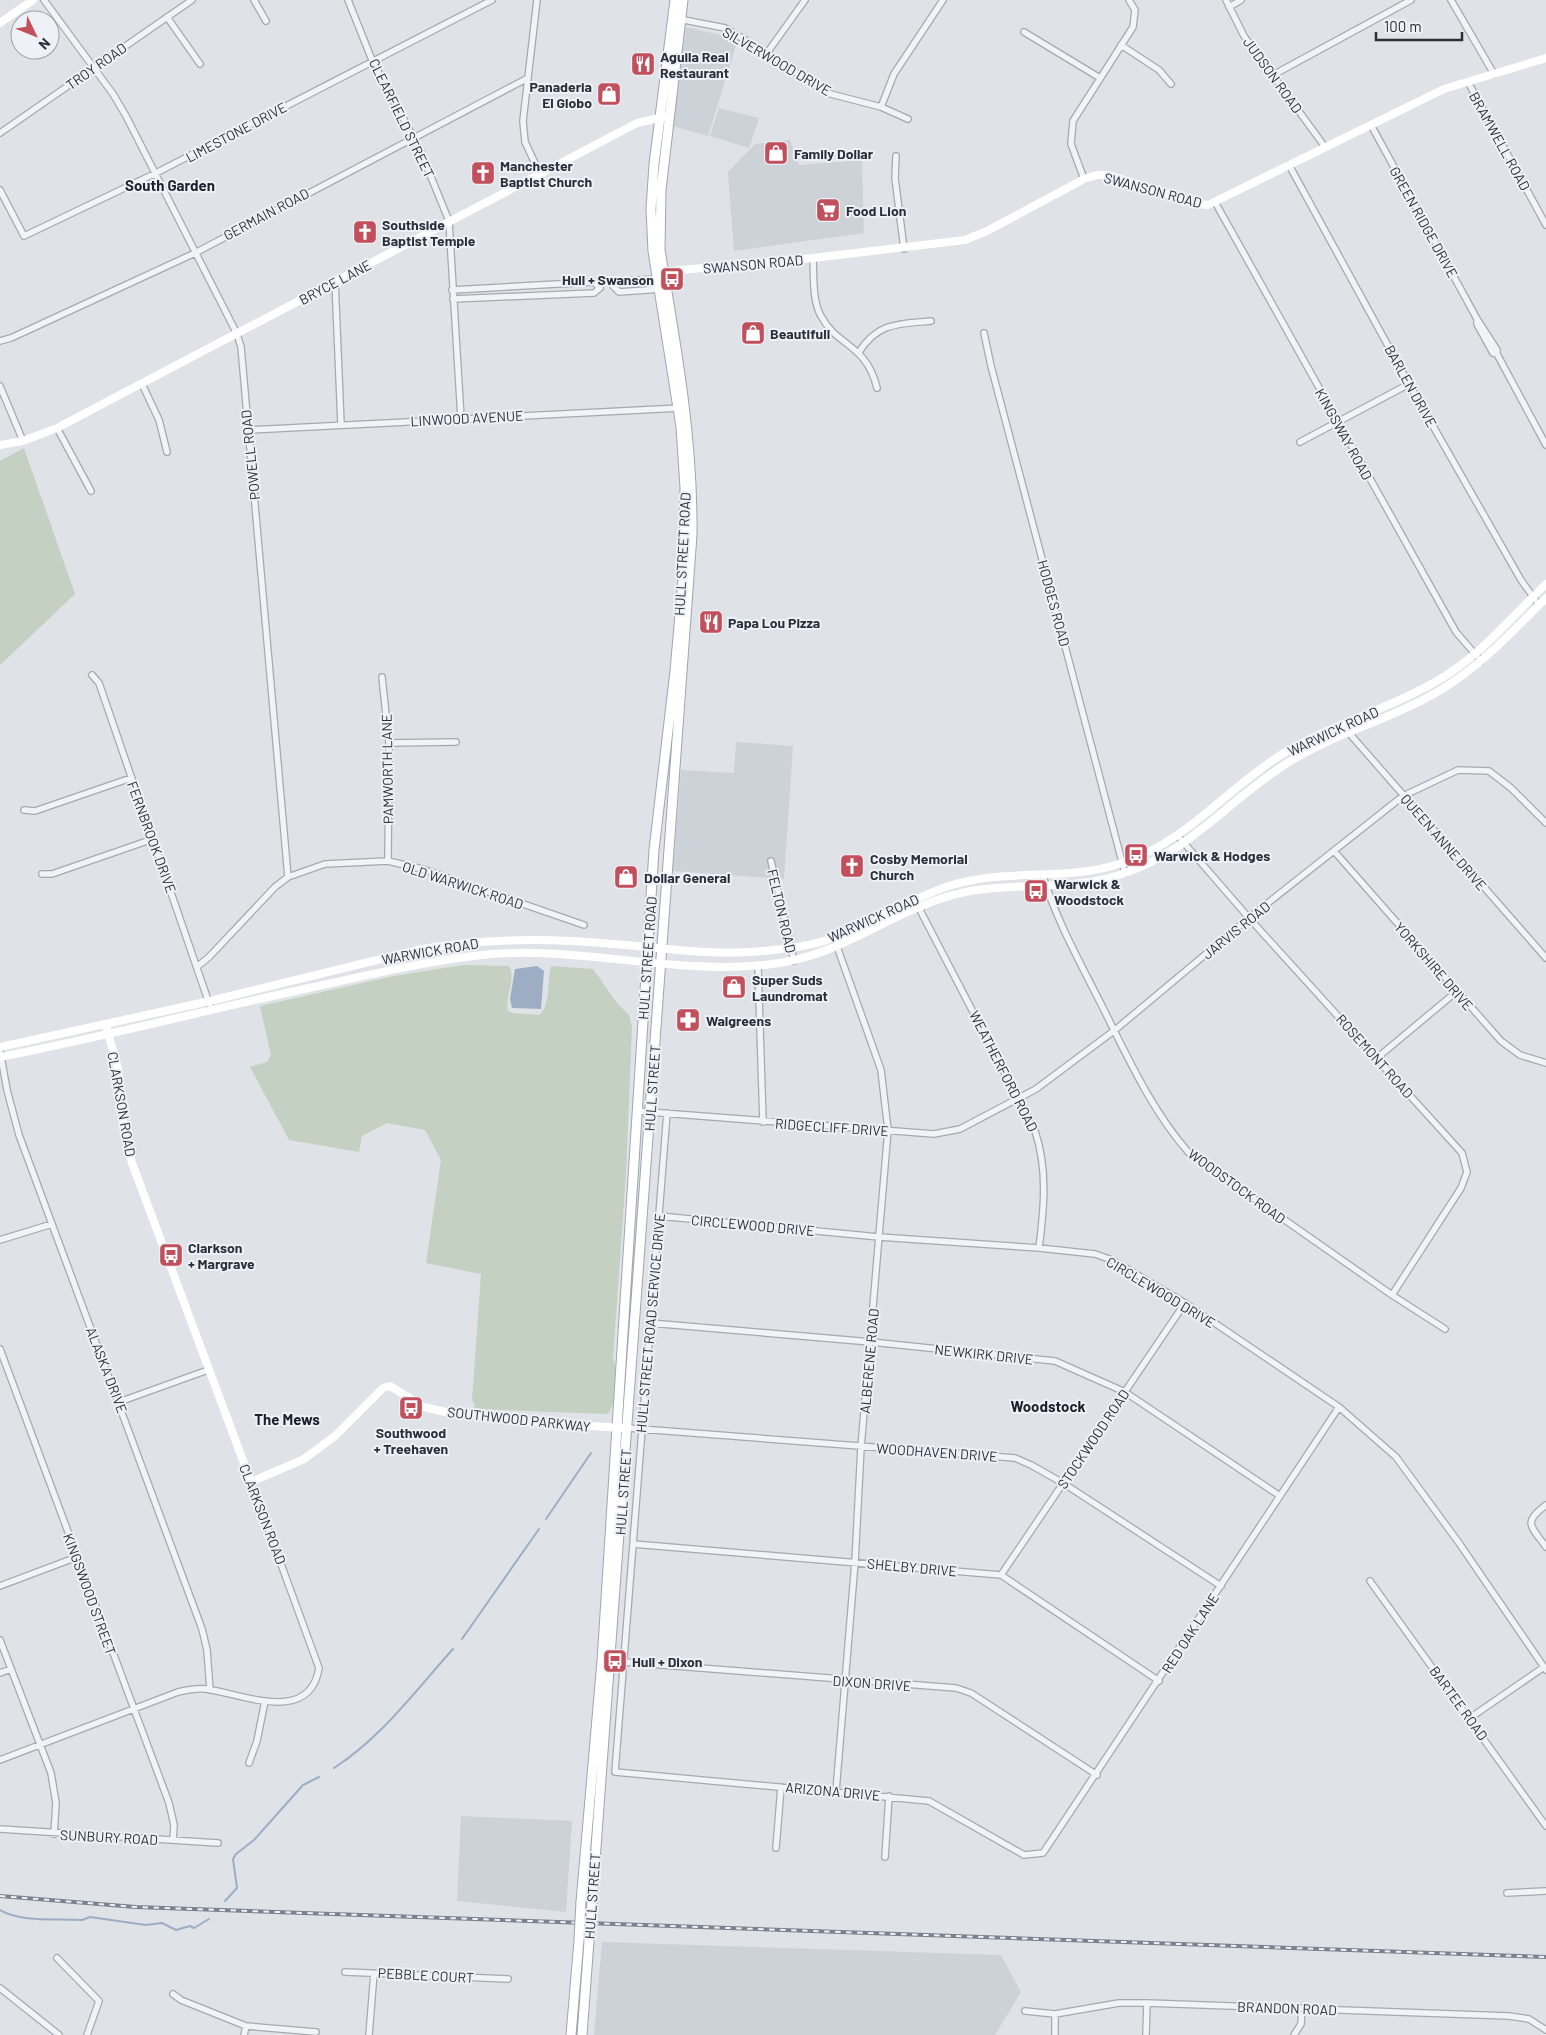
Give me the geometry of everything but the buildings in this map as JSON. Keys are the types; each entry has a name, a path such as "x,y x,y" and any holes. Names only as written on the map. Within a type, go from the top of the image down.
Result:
{"main road":[{"path":"0,23 33,0"},
{"name":"HULL STREET ROAD","path":"675,0 677,18"},
{"name":"HULL STREET ROAD","path":"663,949 692,535 692,473 661,280 660,250 660,210 665,117 677,18 683,0"},
{"name":"SWANSON ROAD","path":"661,280 813,258 904,249 972,238 1084,179 1106,175 1198,204 1215,202 1444,89 1546,58"},
{"name":"BRYCE LANE","path":"0,445 23,441 57,428 637,123 665,117"},
{"name":"HULL STREET ROAD","path":"636,1111 654,850 675,671 684,569 686,488 682,407"},
{"name":"WARWICK ROAD","path":"0,1053 108,1033 422,949 457,943 503,940 556,940 727,953 791,948 834,938 932,891 958,883 982,878 1086,873 1123,863 1145,855 1178,836 1268,764 1303,743 1430,686 1453,671 1474,654 1546,584"},
{"name":"WARWICK ROAD","path":"0,1053 105,1024 397,968 488,954 578,955 689,966 758,966 794,960 837,947 944,897 984,888 1078,884 1125,873 1158,860 1185,844 1273,772 1308,751 1448,686 1481,661 1546,598"},
{"name":"HULL STREET","path":"582,2035 663,949"},
{"name":"CLARKSON ROAD","path":"105,1024 118,1069 124,1130 132,1163 251,1482"},
{"name":"HULL STREET","path":"571,2035 602,1661 636,1111"},
{"name":"SOUTHWOOD PARKWAY","path":"251,1482 304,1459 335,1436 383,1388 390,1386 424,1406 446,1412 520,1421 617,1427"},
{"name":"WOODHAVEN DRIVE","path":"617,1427 628,1428"}],"street":[{"name":"POWELL ROAD","path":"44,0 118,101 237,334 240,347 288,877"},
{"name":"TROY ROAD","path":"0,133 192,0"},
{"path":"254,0 266,21"},
{"name":"CLEARFIELD STREET","path":"348,0 372,60 414,137 449,221 461,418"},
{"name":"LIMESTONE DRIVE","path":"0,190 24,236 156,174 372,60 492,0"},
{"path":"537,0 523,122 525,142 540,174"},
{"path":"767,53 805,0"},
{"path":"881,107 894,74 943,0"},
{"path":"1084,179 1072,150 1071,129 1076,113 1122,45 1135,21 1135,10 1129,0"},
{"name":"JUDSON ROAD","path":"1226,0 1244,36 1325,147"},
{"path":"1229,7 1240,0"},
{"path":"1273,76 1410,0"},
{"name":"BRAMWELL ROAD","path":"1451,0 1494,74"},
{"path":"167,17 200,64"},
{"name":"SILVERWOOD DRIVE","path":"677,18 725,28 827,93 881,107 908,119"},
{"path":"1024,32 1100,78"},
{"path":"1122,45 1159,70 1171,84"},
{"name":"GERMAIN ROAD","path":"0,341 11,338 195,253 528,78"},
{"name":"BRAMWELL ROAD","path":"1468,82 1546,225"},
{"name":"GREEN RIDGE DRIVE","path":"1371,125 1477,319 1477,324 1493,353 1497,354 1546,445"},
{"path":"896,156 895,178 904,249"},
{"name":"BARLEN DRIVE","path":"1289,164 1409,384 1522,580 1539,605"},
{"name":"KINGSWAY ROAD","path":"1215,202 1456,632 1481,661"},
{"path":"813,258 816,300 820,316 829,328 859,352 870,367 877,388"},
{"path":"661,280 619,292 613,286 619,281 661,280"},
{"path":"335,281 341,424"},
{"path":"452,290 594,282 600,288 594,293 453,299"},
{"path":"859,352 871,337 882,328 931,321"},
{"name":"HODGES ROAD","path":"984,333 991,366 1125,873"},
{"path":"142,384 159,420 166,452"},
{"path":"1300,442 1409,384"},
{"path":"0,386 23,441"},
{"name":"LINWOOD AVENUE","path":"247,430 682,407"},
{"path":"57,428 91,491"},
{"name":"FERNBROOK DRIVE","path":"92,675 99,684 211,1005"},
{"name":"PAMWORTH LANE","path":"382,677 389,743 388,861"},
{"name":"QUEEN ANNE DRIVE","path":"1342,724 1546,958"},
{"path":"389,743 456,742"},
{"name":"JARVIS ROAD","path":"1019,1098 1036,1089 1115,1030 1249,918 1403,796 1458,770 1489,772 1511,788 1546,823"},
{"path":"24,810 35,811 131,778"},
{"name":"ROSEMONT ROAD","path":"1178,836 1249,918 1462,1154 1467,1172 1461,1188 1392,1295"},
{"path":"42,874 52,874 153,839"},
{"name":"YORKSHIRE DRIVE","path":"1334,852 1501,1041 1520,1055 1546,1063"},
{"name":"OLD WARWICK ROAD","path":"198,966 211,955 250,912 288,877 325,864 388,861 422,869 584,925"},
{"name":"FELTON ROAD","path":"771,861 794,960"},
{"name":"WOODSTOCK ROAD","path":"1043,876 1056,914 1154,1104 1173,1135 1189,1153 1392,1295 1445,1329"},
{"name":"WEATHERFORD ROAD","path":"922,906 921,912 1035,1132 1044,1166 1045,1201 1039,1248"},
{"name":"ALBERENE ROAD","path":"834,938 881,1070 888,1130 861,1447 855,1562 836,1791"},
{"path":"758,966 763,1122"},
{"path":"1377,1058 1456,992"},
{"name":"ALASKA DRIVE","path":"0,1053 18,1135 202,1629 207,1650 210,1690"},
{"name":"RIDGECLIFF DRIVE","path":"636,1111 934,1134 960,1129 1019,1098"},
{"name":"HULL STREET ROAD SERVICE DRIVE","path":"615,1772 667,1113"},
{"name":"CIRCLEWOOD DRIVE","path":"659,1216 879,1237 1039,1248 1095,1254 1112,1260 1185,1303 1339,1407 1396,1458 1459,1543 1545,1669"},
{"path":"0,1240 52,1224"},
{"name":"STOCKWOOD ROAD","path":"1001,1575 1185,1303"},
{"name":"NEWKIRK DRIVE","path":"650,1323 871,1342 1055,1361 1124,1392 1280,1496"},
{"name":"KINGSWOOD STREET","path":"0,1349 169,1803 174,1826 173,1840"},
{"path":"119,1402 208,1370"},
{"name":"RED OAK LANE","path":"1038,1855 1047,1850 1339,1407"},
{"name":"WOODHAVEN DRIVE","path":"628,1428 1015,1458 1063,1484 1221,1586"},
{"name":"CLARKSON ROAD","path":"0,1760 133,1708 190,1689 210,1690 264,1701 286,1702 305,1696 315,1684 320,1668 251,1482"},
{"path":"1546,1505 1533,1514 1530,1525 1546,1547"},
{"name":"SHELBY DRIVE","path":"633,1544 1001,1575 1159,1681"},
{"path":"0,1586 77,1557"},
{"name":"BARTEE ROAD","path":"1370,1581 1546,1826"},
{"path":"0,1640 40,1743 53,1783 56,1803 54,1834"},
{"name":"DIXON DRIVE","path":"624,1662 963,1690 1097,1775"},
{"path":"0,1673 11,1669"},
{"path":"1470,1718 1545,1669"},
{"path":"249,1763 257,1741 264,1701"},
{"name":"ARIZONA DRIVE","path":"615,1772 929,1801 1024,1855 1038,1855"},
{"path":"776,1848 781,1787"},
{"path":"885,1856 889,1796"},
{"name":"SUNBURY ROAD","path":"0,1829 54,1834 218,1843"},
{"path":"1508,1892 1546,1891"},
{"path":"57,1958 98,2001 87,2035"},
{"name":"PEBBLE COURT","path":"345,1972 508,1979"},
{"path":"369,2035 374,1972"},
{"path":"0,1988 59,2035"},
{"path":"173,1994 181,2000 246,2026 316,2032"},
{"path":"1146,2035 1147,2002"},
{"name":"BRANDON ROAD","path":"1025,2011 1055,2014 1119,2003 1147,2002 1509,2016 1529,2019 1546,2030"},
{"path":"1294,2035 1301,2024 1302,2008"},
{"path":"1055,2014 1055,2035"},
{"path":"244,2035 246,2026"}],"shaded area":[{"path":"686,27 738,39 708,136 673,126"},
{"path":"719,108 759,118 749,148 710,136"},
{"path":"790,140 799,165 862,160 864,233 734,251 728,172 755,144"},
{"path":"736,742 793,746 784,879 673,871 681,770 734,773"},
{"path":"461,1816 572,1821 566,1912 457,1901"},
{"path":"602,1942 1001,1955 1021,1992 995,2035 594,2035"}],"green space":[{"path":"24,448 75,594 0,665 0,461"},
{"path":"463,965 509,966 512,977 507,1005 508,1011 539,1015 543,1011 547,999 551,966 593,969 617,1003 629,1015 632,1027 626,1174 613,1358 616,1371 616,1388 613,1404 607,1414 474,1409 475,1405 472,1400 481,1274 426,1263 441,1160 425,1130 387,1123 362,1136 359,1152 289,1140 250,1067 267,1062 271,1055 260,1006 394,976"}],"water":[{"path":"537,966 544,971 541,1009 512,1008 510,999 515,969"}],"waterway":[{"path":"546,1519 591,1453"},
{"path":"462,1639 539,1529"},
{"path":"334,1768 367,1743 383,1728 453,1649"},
{"path":"225,1901 237,1888 233,1859 236,1854 254,1840 303,1785 319,1777"},
{"path":"0,1910 19,1917 40,1919 82,1920 90,1917 146,1925 162,1923 176,1930 190,1926 194,1928 209,1919"}],"railway":[{"path":"0,1896 136,1907 1546,1957"}],"place":[{"name":"Aguila Real Restaurant","path":"643,64"},
{"name":"Panaderia El Globo","path":"609,94"},
{"name":"Family Dollar","path":"776,153"},
{"name":"Manchester Baptist Church","path":"483,173"},
{"name":"Food Lion","path":"828,210"},
{"name":"Southside Baptist Temple","path":"365,232"},
{"name":"Hull + Swanson","path":"672,279"},
{"name":"Beautifull","path":"753,333"},
{"name":"Papa Lou Pizza","path":"711,622"},
{"name":"Warwick & Hodges","path":"1136,855"},
{"name":"Cosby Memorial Church","path":"852,866"},
{"name":"Dollar General","path":"626,877"},
{"name":"Warwick & Woodstock","path":"1036,891"},
{"name":"Super Suds Laundromat","path":"734,987"},
{"name":"Walgreens","path":"688,1020"},
{"name":"Clarkson + Margrave","path":"171,1255"},
{"name":"Southwood + Treehaven","path":"411,1408"},
{"name":"Hull + Dixon","path":"615,1661"}],"district":[{"name":"South Garden","path":"170,185"},
{"name":"Woodstock","path":"1048,1406"},
{"name":"The Mews","path":"287,1419"}]}
